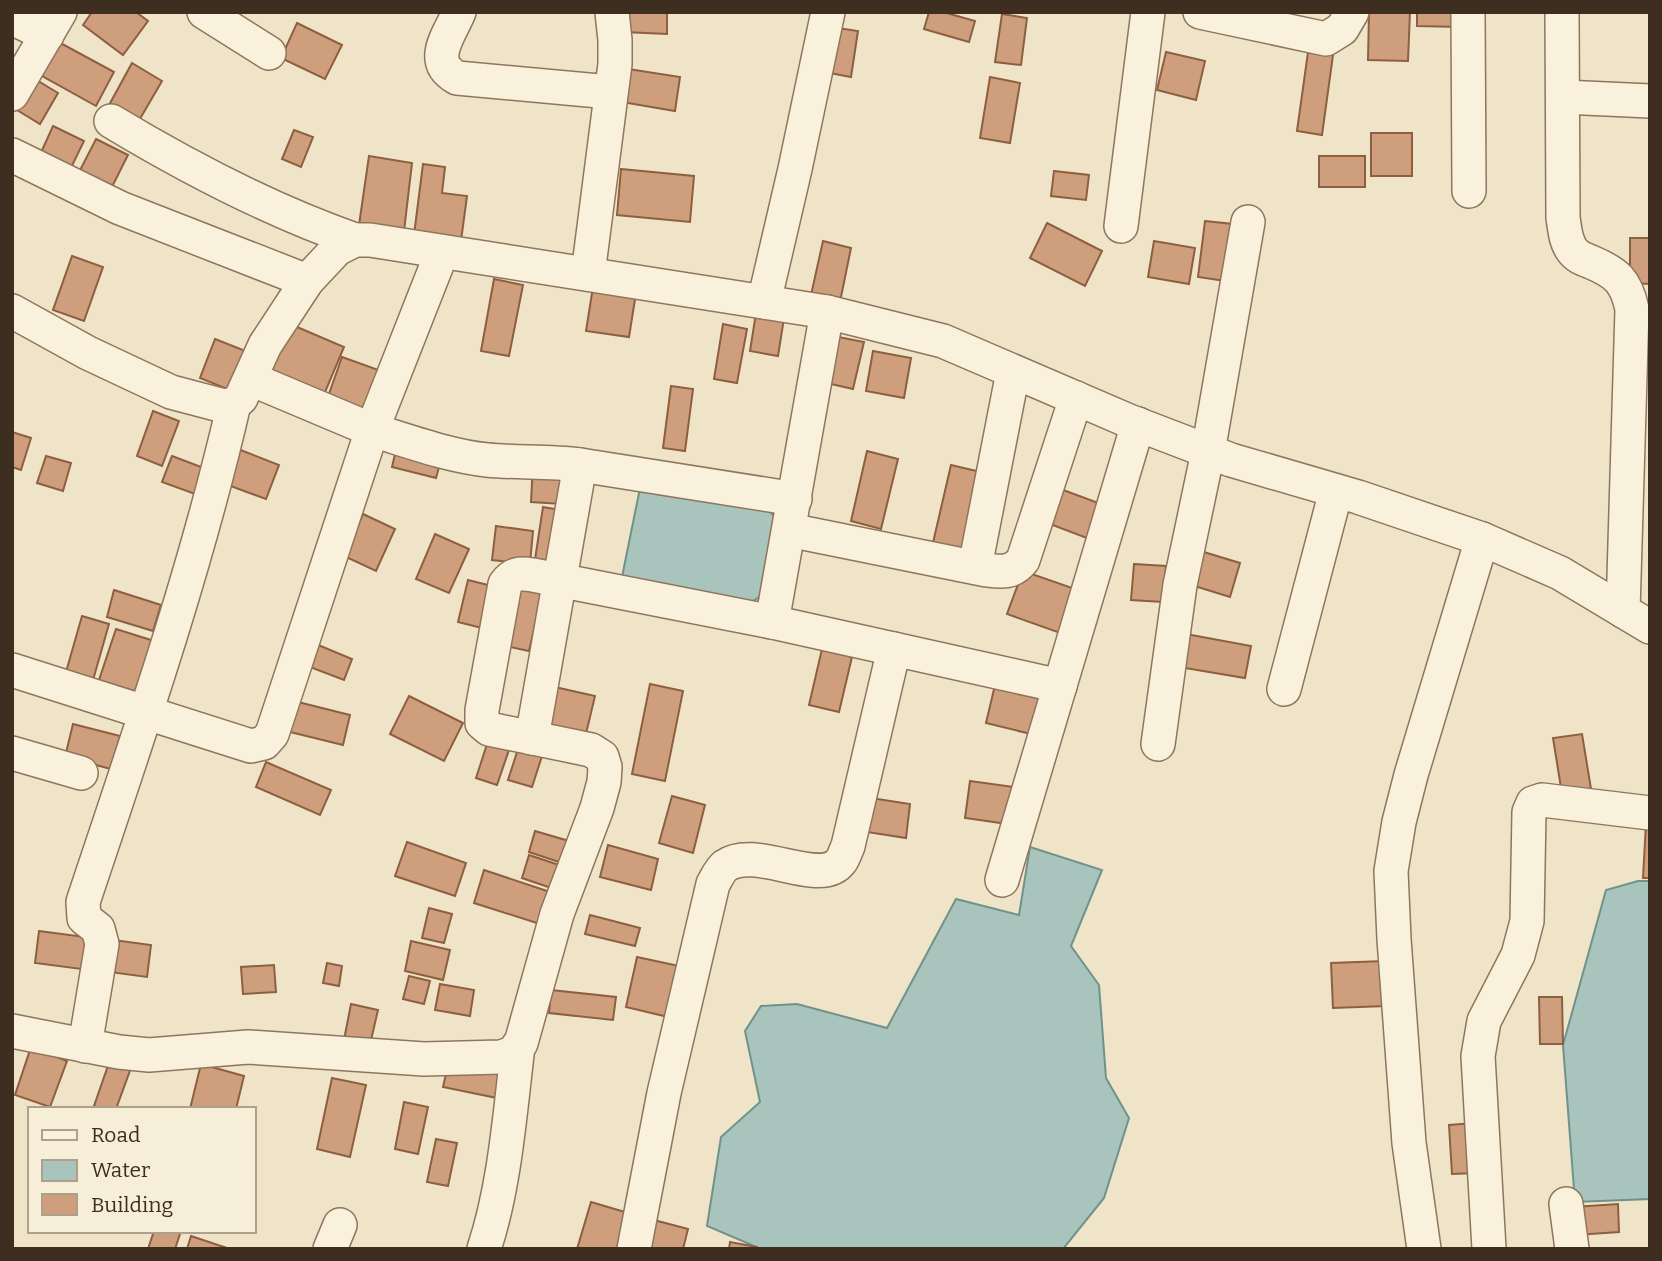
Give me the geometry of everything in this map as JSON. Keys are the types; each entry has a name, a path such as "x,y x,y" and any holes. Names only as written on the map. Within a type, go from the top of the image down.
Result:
{"street":[{"path":"204,12 269,53"},
{"path":"459,12 441,53 441,64 447,73 457,78 610,92"},
{"path":"588,274 615,64 612,12"},
{"path":"764,302 828,12"},
{"path":"1121,226 1148,12"},
{"path":"1200,12 1271,20 1326,39 1342,29 1352,12"},
{"path":"1468,12 1469,191"},
{"path":"1562,12 1563,218 1566,237 1577,256 1608,269 1621,279 1629,293 1632,309 1636,619"},
{"path":"12,18 53,23 12,94"},
{"path":"1563,97 1650,101"},
{"path":"111,121 240,193 313,226 355,240 370,240 827,312 943,341 1208,452 1482,539 1560,573 1636,619"},
{"path":"12,155 120,208 307,281"},
{"path":"1158,744 1180,585 1208,452 1248,222"},
{"path":"85,1046 102,944 98,929 84,919 83,902 196,555 243,392 265,345 307,281 337,249 355,240"},
{"path":"12,670 251,746 264,743 272,734 372,430 442,252"},
{"path":"12,311 88,353 171,392 224,406 243,392"},
{"path":"772,622 827,312"},
{"path":"975,567 1013,372"},
{"path":"243,392 463,456 580,465 792,514 975,567 1007,571 1017,568 1023,560 1076,398"},
{"path":"1002,880 1138,424"},
{"path":"532,738 580,465"},
{"path":"1284,689 1336,491"},
{"path":"1424,1249 1409,1143 1391,871 1399,822 1411,775 1482,539"},
{"path":"12,1031 119,1052 149,1055 248,1047 424,1059 501,1057 513,1053 527,1023 556,914 597,808 606,767 602,757 591,750 489,729 482,723 482,710 505,584 509,577 519,573 772,622 1060,686"},
{"path":"634,1249 664,1093 713,884 724,866 741,860 768,861 814,870 831,869 841,861 848,846 894,649"},
{"path":"12,753 81,773"},
{"path":"1489,1249 1478,1056 1484,1021 1518,955 1527,920 1529,812 1533,803 1542,800 1650,813"},
{"path":"484,1249 495,1206 510,1119 518,1046"},
{"path":"1566,1204 1572,1249"}],"water":[{"path":"640,488 766,505 781,527 767,593 735,611 620,587"},
{"path":"1030,847 1102,870 1071,946 1099,985 1106,1078 1129,1118 1104,1198 1063,1249 761,1249 707,1226 721,1137 760,1102 745,1031 761,1006 797,1004 887,1028 956,899 1019,915"},
{"path":"1638,881 1650,881 1650,1199 1575,1202 1563,1045 1606,890"}],"building":[{"path":"92,12 136,12 148,21 123,55 83,25"},
{"path":"625,12 667,12 667,34 624,32"},
{"path":"929,12 943,12 975,21 969,42 924,29"},
{"path":"1369,12 1410,12 1408,61 1368,60"},
{"path":"1417,12 1460,12 1459,27 1417,26"},
{"path":"1002,14 1027,18 1021,65 995,62"},
{"path":"297,23 342,45 325,79 281,58"},
{"path":"831,27 858,31 851,77 824,72"},
{"path":"53,39 114,72 96,106 35,72"},
{"path":"1166,52 1205,61 1196,100 1157,90"},
{"path":"1308,52 1333,55 1322,135 1297,131"},
{"path":"132,63 162,81 137,124 108,107"},
{"path":"622,68 680,77 675,111 616,101"},
{"path":"30,76 58,93 40,124 12,107"},
{"path":"990,77 1020,83 1010,143 980,138"},
{"path":"53,126 84,141 68,174 38,159"},
{"path":"294,130 313,137 301,167 282,159"},
{"path":"1371,133 1412,133 1412,176 1371,176"},
{"path":"96,139 128,155 109,193 77,176"},
{"path":"369,156 412,163 404,231 359,225"},
{"path":"1319,156 1365,156 1365,187 1319,187"},
{"path":"423,164 445,167 442,193 467,196 461,241 414,235"},
{"path":"621,169 694,176 690,222 617,215"},
{"path":"1054,171 1089,175 1086,200 1051,196"},
{"path":"1205,221 1233,224 1226,281 1198,277"},
{"path":"1047,223 1102,251 1085,286 1030,258"},
{"path":"1630,238 1650,238 1650,284 1630,283"},
{"path":"823,241 851,248 840,302 811,295"},
{"path":"1154,241 1195,248 1189,284 1148,277"},
{"path":"72,256 103,267 84,321 53,310"},
{"path":"494,279 523,285 509,356 481,351"},
{"path":"593,287 636,293 629,337 586,331"},
{"path":"756,313 784,318 778,356 750,351"},
{"path":"290,324 344,347 323,397 269,373"},
{"path":"723,324 747,329 737,383 714,379"},
{"path":"828,335 864,342 853,389 818,381"},
{"path":"215,339 248,352 232,391 200,378"},
{"path":"873,351 911,358 904,398 866,391"},
{"path":"342,357 384,372 367,419 325,405"},
{"path":"671,386 693,389 685,451 663,448"},
{"path":"153,411 179,421 162,466 137,456"},
{"path":"12,432 31,438 21,470 12,467"},
{"path":"398,441 443,453 436,478 392,467"},
{"path":"238,449 279,465 266,499 225,484"},
{"path":"867,451 898,459 881,529 851,521"},
{"path":"46,456 71,463 63,491 37,483"},
{"path":"172,456 204,468 195,494 162,482"},
{"path":"533,464 565,466 562,504 531,502"},
{"path":"951,465 985,473 966,556 932,547"},
{"path":"1055,487 1104,505 1092,540 1042,521"},
{"path":"543,507 561,510 552,569 534,566"},
{"path":"363,514 395,529 376,571 344,556"},
{"path":"496,526 533,531 530,564 492,560"},
{"path":"435,534 469,549 449,593 416,579"},
{"path":"1194,549 1240,563 1230,597 1185,583"},
{"path":"1134,564 1166,566 1163,602 1131,600"},
{"path":"1023,571 1081,591 1066,635 1007,614"},
{"path":"468,580 496,587 486,629 458,622"},
{"path":"511,583 543,591 529,651 497,644"},
{"path":"114,590 161,605 153,631 107,617"},
{"path":"82,616 109,624 93,680 66,672"},
{"path":"116,629 154,641 137,692 99,680"},
{"path":"1186,634 1251,646 1245,678 1179,667"},
{"path":"311,642 352,659 344,680 302,664"},
{"path":"822,649 852,657 839,712 809,705"},
{"path":"650,684 683,691 665,781 632,774"},
{"path":"546,685 595,696 584,742 535,731"},
{"path":"995,685 1044,697 1035,735 986,723"},
{"path":"409,696 463,723 444,761 390,734"},
{"path":"294,701 350,715 343,745 286,731"},
{"path":"73,724 120,736 111,769 65,757"},
{"path":"1582,734 1591,789 1562,794 1553,738"},
{"path":"489,738 511,744 497,785 476,778"},
{"path":"520,743 544,750 532,787 508,780"},
{"path":"266,762 331,790 320,815 256,787"},
{"path":"970,781 1014,787 1008,824 965,818"},
{"path":"672,796 705,805 693,853 659,843"},
{"path":"871,798 910,804 906,838 867,832"},
{"path":"1646,823 1650,823 1650,878 1643,878"},
{"path":"535,831 569,841 562,863 529,852"},
{"path":"407,842 466,863 455,896 395,876"},
{"path":"608,845 658,859 651,890 600,877"},
{"path":"529,855 562,866 554,889 522,878"},
{"path":"484,870 550,892 540,924 474,903"},
{"path":"429,908 452,914 444,943 422,938"},
{"path":"590,915 640,928 635,946 585,934"},
{"path":"39,931 93,938 89,970 35,963"},
{"path":"106,939 151,945 147,977 102,971"},
{"path":"411,941 450,950 443,980 405,971"},
{"path":"637,957 679,966 668,1017 626,1007"},
{"path":"1384,961 1386,1006 1333,1008 1331,963"},
{"path":"327,963 342,966 339,986 323,983"},
{"path":"274,965 276,992 243,994 241,967"},
{"path":"409,976 430,981 424,1004 403,999"},
{"path":"440,984 474,990 470,1016 435,1010"},
{"path":"551,990 616,997 613,1020 549,1013"},
{"path":"1539,997 1562,997 1563,1044 1540,1044"},
{"path":"351,1004 378,1010 368,1053 342,1050"},
{"path":"31,1047 67,1061 50,1107 15,1095"},
{"path":"111,1057 132,1065 117,1107 94,1106"},
{"path":"449,1061 502,1072 497,1098 443,1087"},
{"path":"201,1064 244,1076 236,1107 190,1107"},
{"path":"332,1078 366,1085 350,1157 317,1149"},
{"path":"404,1102 428,1107 418,1154 395,1149"},
{"path":"1474,1123 1477,1173 1452,1174 1449,1125"},
{"path":"436,1139 457,1143 448,1186 427,1182"},
{"path":"591,1202 635,1215 625,1249 577,1249"},
{"path":"1618,1204 1619,1232 1576,1235 1574,1207"},
{"path":"654,1220 688,1229 683,1249 647,1249"},
{"path":"153,1233 180,1233 175,1249 148,1249"},
{"path":"191,1236 227,1248 227,1249 187,1249"},
{"path":"730,1242 757,1247 757,1249 729,1249"}]}
